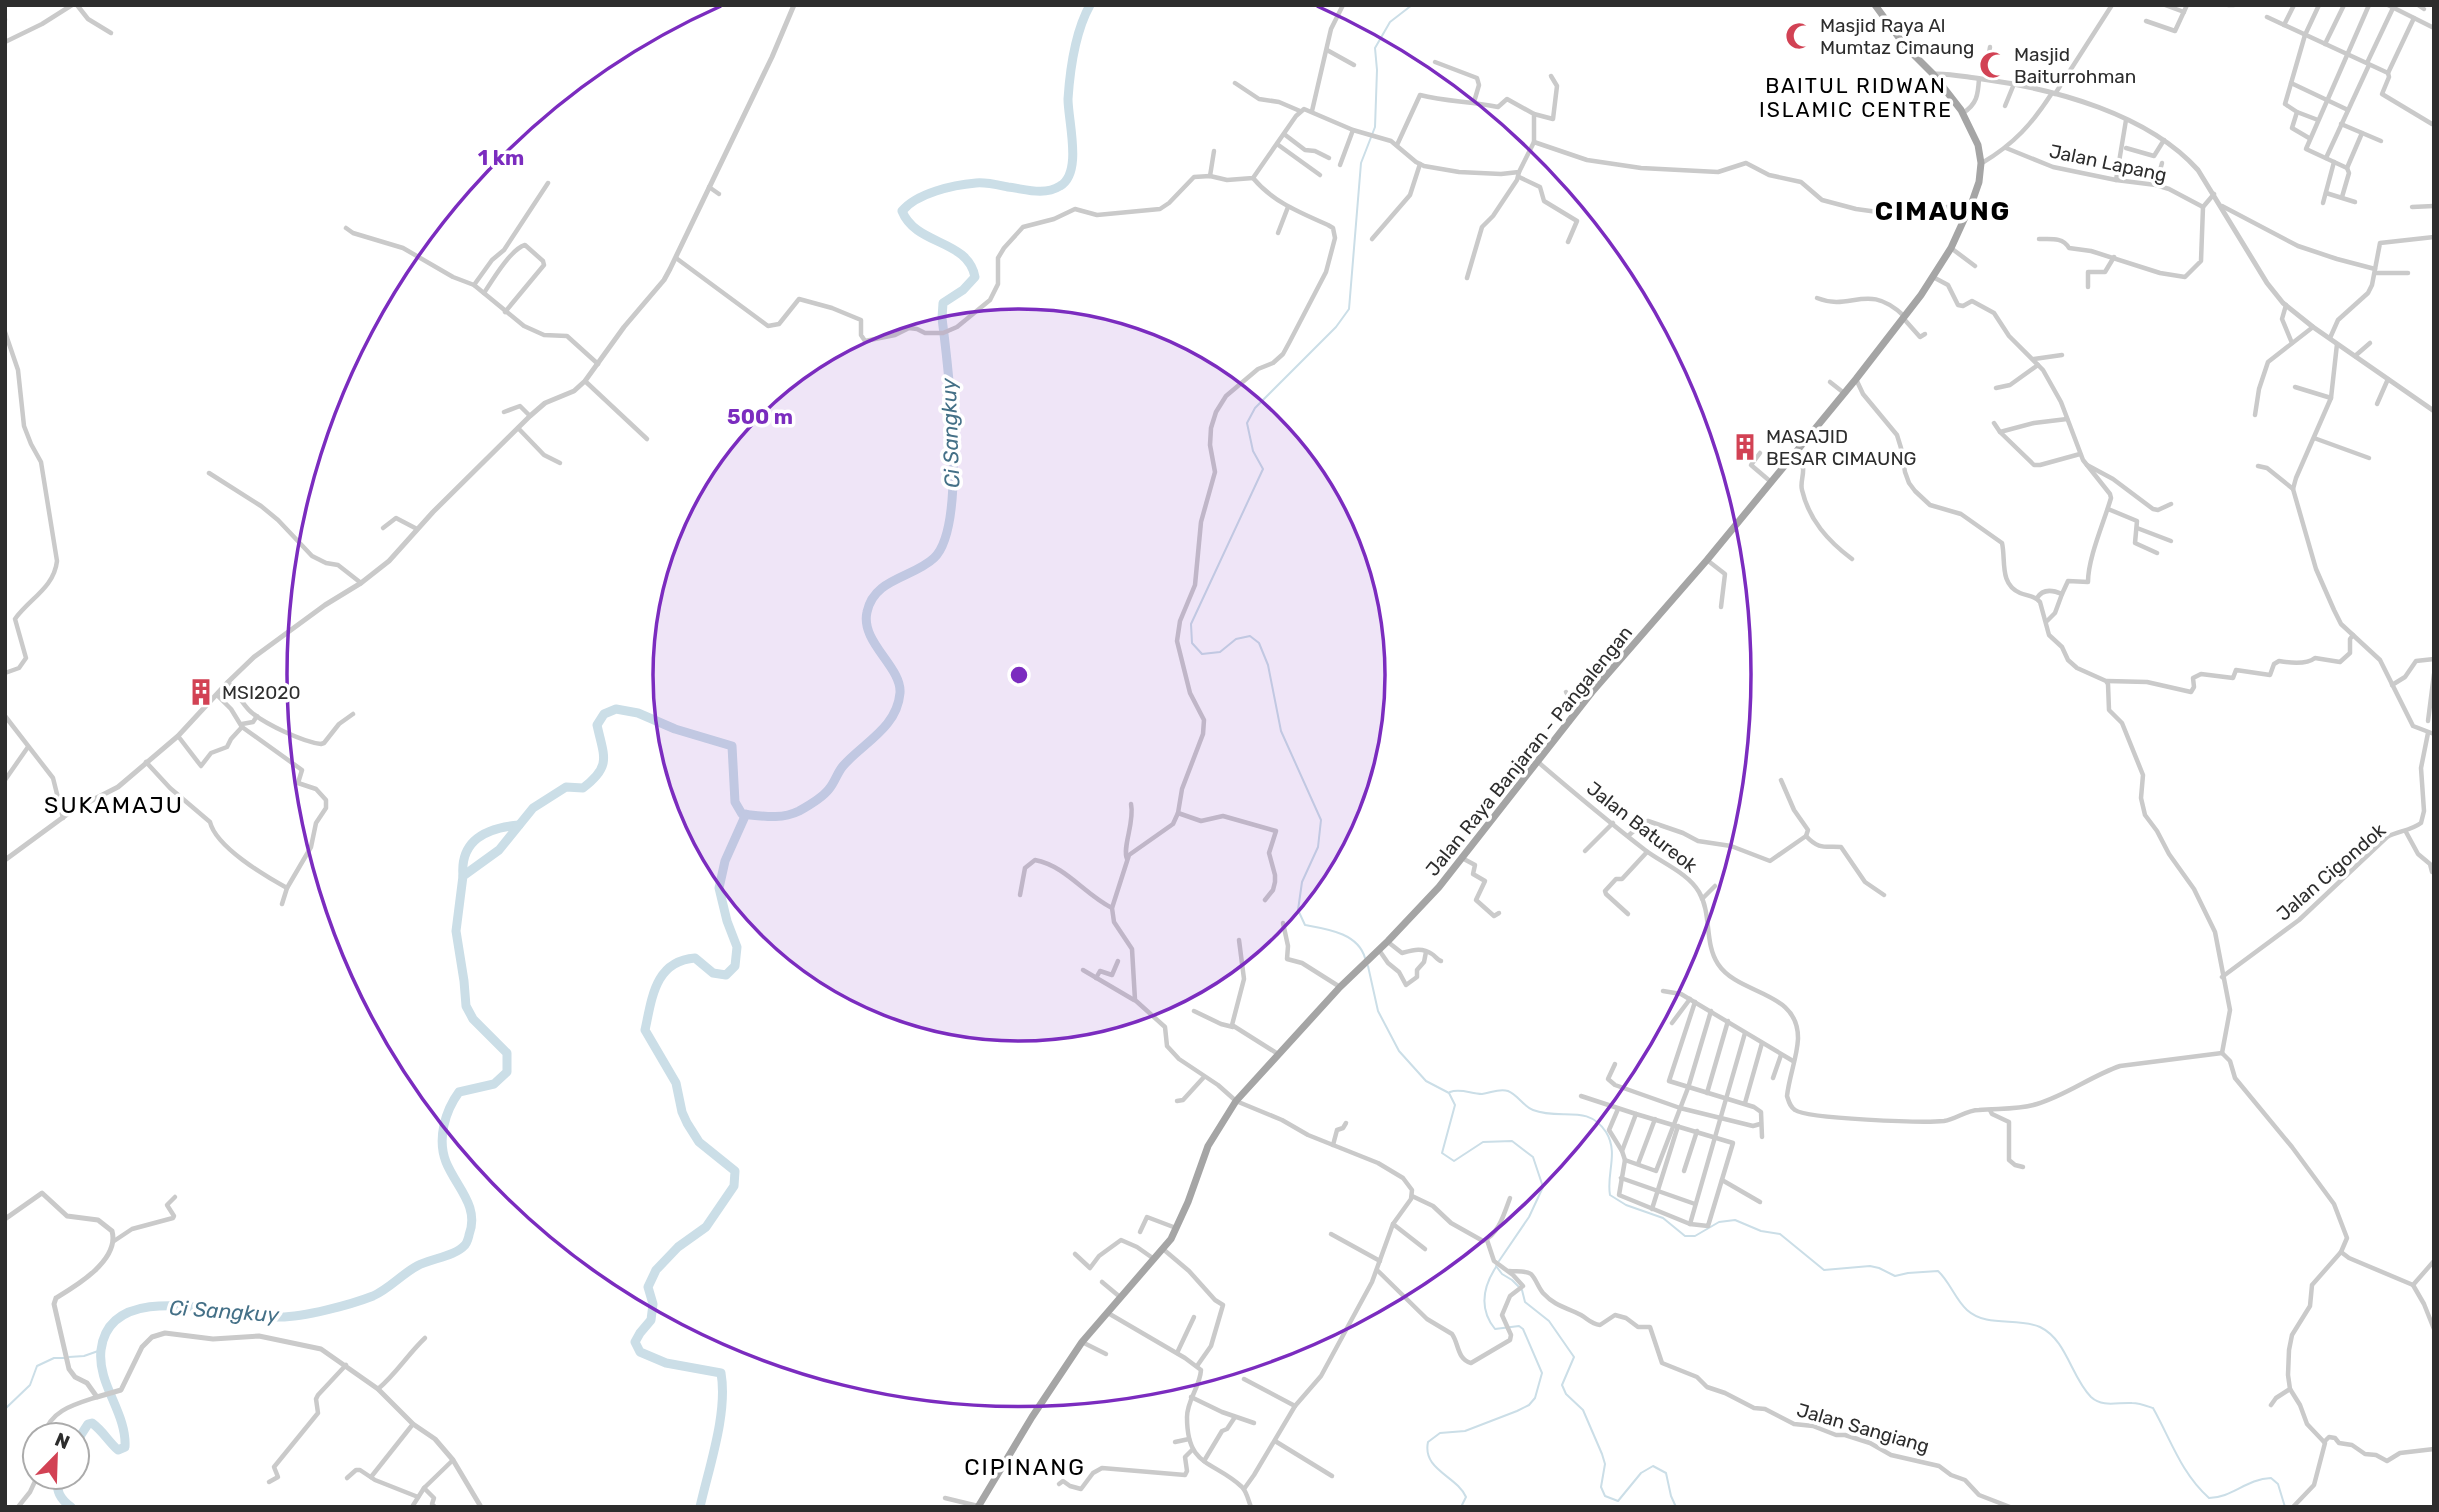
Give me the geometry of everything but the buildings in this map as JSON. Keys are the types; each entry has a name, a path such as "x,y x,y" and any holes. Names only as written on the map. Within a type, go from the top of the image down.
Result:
{"main road":[{"name":"Jalan Raya Banjaran - Pangalengan","path":"978,1507 1032,1417 1082,1342 1163,1249 1188,1202 1208,1146 1236,1101 1339,987 1388,941 1439,887 1577,712 1794,456 1933,278 1968,209 1979,182 1981,163 1974,134 1963,113 1933,74 1905,46 1875,5"}],"street":[{"path":"5,42 74,5 88,19 111,33"},
{"path":"5,860 73,810 110,792 178,736 228,682 278,639 389,561 417,529 530,416 545,403 573,391 585,381 624,327 664,280 772,57 794,5"},
{"path":"1312,111 1331,29 1343,5"},
{"path":"1981,163 2006,148 2033,121 2054,94 2112,5"},
{"path":"2165,5 2184,12"},
{"path":"2146,21 2174,31 2187,5"},
{"path":"2228,5 2234,5"},
{"path":"2284,25 2294,5"},
{"path":"2318,120 2285,104 2305,35 2319,5"},
{"path":"2325,44 2344,5"},
{"path":"2347,167 2307,150 2306,146 2369,5"},
{"path":"2406,14 2411,5"},
{"path":"2418,5 2424,9"},
{"path":"2326,159 2391,7 2434,28"},
{"path":"2267,17 2388,73"},
{"path":"2414,18 2382,91 2383,95 2432,124"},
{"path":"1963,113 1973,107 1977,99 1990,47"},
{"path":"1327,50 1354,65"},
{"path":"1434,62 1477,78 1479,85 1474,102"},
{"path":"1933,74 2014,84 2054,94 2126,120 2165,140 2184,154 2214,194 2267,283 2286,305 2312,327 2434,411"},
{"path":"1397,145 1419,95 1500,107 1506,98 1534,114 1553,119 1558,86 1551,76"},
{"path":"1235,83 1259,99 1279,102 1300,111"},
{"path":"2291,83 2348,110"},
{"path":"2004,106 2014,84"},
{"path":"1253,178 1304,109 1397,145 1420,164 1459,172 1519,174 1540,187 1544,201 1577,221 1568,243"},
{"path":"2297,112 2292,127 2309,138"},
{"path":"1467,278 1482,227 1493,216 1519,174 1534,142 1534,114"},
{"path":"2116,180 2126,120"},
{"path":"2341,124 2381,141"},
{"path":"1340,165 1353,130"},
{"path":"2342,197 2349,173 2347,167 2362,133"},
{"path":"1284,134 1305,150 1315,151 1329,158"},
{"path":"2126,148 2154,156 2165,140"},
{"path":"1534,142 1587,160 1630,167 1718,172 1746,163 1769,174 1804,183 1822,201 1875,213 1914,217 1952,205 1968,209"},
{"path":"1277,144 1320,175"},
{"name":"Jalan Lapang","path":"2006,148 2053,167 2156,185 2203,207"},
{"path":"1210,176 1214,151"},
{"path":"2323,203 2334,162"},
{"path":"2156,185 2162,163"},
{"path":"1372,239 1410,195 1420,164"},
{"path":"676,258 768,326 779,324 799,299 861,320 860,335 865,341 895,335 909,328 925,333 943,333 957,327 990,300 998,284 999,258 1023,226 1054,219 1075,209 1097,215 1160,209 1191,179 1210,176 1227,180 1253,178"},
{"path":"1135,1000 1132,949 1114,922 1112,908 1127,859 1135,849 1171,827 1178,813 1182,789 1204,728 1204,720 1190,693 1177,641 1180,621 1195,585 1203,510 1215,472 1210,445 1211,428 1216,412 1226,396 1248,376 1273,363 1283,354 1319,289 1335,239 1333,228 1288,207 1269,195 1253,178"},
{"path":"474,285 492,260 504,250 548,183"},
{"path":"709,187 719,194"},
{"path":"2326,193 2355,202"},
{"path":"2039,239 2060,240 2069,248 2114,257 2174,276 2189,275 2201,261 2203,207 2214,194"},
{"path":"2222,206 2298,246 2375,271 2407,273"},
{"path":"2412,207 2434,206"},
{"path":"1278,233 1288,207"},
{"path":"346,228 403,248 453,277 474,285 505,312 534,332 548,336 564,335 598,363"},
{"path":"2330,338 2338,320 2368,293 2380,243 2434,237"},
{"path":"484,293 520,246 525,245 532,250 544,265 505,312"},
{"path":"1951,246 1975,266"},
{"path":"2088,287 2088,272 2105,272 2114,257"},
{"path":"1933,278 1948,285 1958,305 1964,306 1972,302 1994,313 2009,336 2034,359 2056,394 2086,465 2110,495"},
{"path":"1817,298 1824,301 1871,298 1892,304 1920,337 1925,334"},
{"path":"2286,305 2281,319 2292,343"},
{"path":"2255,415 2266,366 2312,327"},
{"path":"5,332 18,370 24,426 30,444 41,462 57,561 49,583 15,619 26,658 19,668 5,673"},
{"path":"2355,356 2370,343"},
{"path":"2293,489 2331,398 2337,344"},
{"path":"2034,359 2062,355"},
{"path":"1996,388 2010,385 2038,365"},
{"path":"1856,379 1863,394 1897,435 1905,472 1915,491 1930,505 1961,514 2000,541 2003,545 2005,579 2015,591 2037,598 2051,639 2062,647 2072,665 2106,681 2147,682 2191,692 2194,687 2193,678 2199,675 2233,678 2236,670 2270,676 2274,664 2279,661 2309,662 2315,658 2340,662 2350,653 2350,639 2353,635"},
{"path":"2377,404 2388,379"},
{"path":"585,381 647,439"},
{"path":"1830,382 1844,393"},
{"path":"2295,387 2331,398"},
{"path":"503,412 520,406 530,416"},
{"path":"2000,432 2034,423 2067,419"},
{"path":"1994,423 2036,466 2080,454"},
{"path":"518,428 542,453 560,463"},
{"path":"2314,438 2369,458"},
{"path":"1760,453 1751,465 1771,482"},
{"path":"1794,456 1803,468 1801,488 1817,526 1838,549 1852,559"},
{"path":"2086,465 2118,482 2154,510 2171,504"},
{"path":"2258,466 2267,468 2293,489 2323,589 2341,624 2376,655 2413,726 2431,733"},
{"path":"209,473 261,506 317,560 338,565 361,583"},
{"path":"2047,621 2054,613 2068,581 2089,581 2089,565 2108,509 2110,495 2118,482"},
{"path":"2108,509 2136,520 2136,544 2157,553"},
{"path":"383,528 399,518 417,529"},
{"path":"2137,528 2171,541"},
{"path":"1707,559 1725,574 1721,607"},
{"path":"2037,598 2048,590 2062,594"},
{"path":"2392,685 2405,677 2416,661 2434,660"},
{"path":"2428,721 2434,674"},
{"path":"2106,681 2109,689 2109,710 2127,732 2143,775 2141,798 2145,815 2194,889 2215,932 2230,1010 2222,1053 2230,1061 2235,1078 2292,1147 2333,1204 2347,1238 2341,1252 2312,1285 2310,1306 2292,1335 2288,1375 2290,1389 2307,1424 2324,1442"},
{"path":"228,682 257,716 305,741 321,744 339,724 353,714"},
{"path":"1566,692 1577,712"},
{"path":"217,695 242,725 302,770 298,783 317,789 327,800 327,806 316,823 311,847 287,888 282,904"},
{"path":"178,736 201,766 211,753 227,747 242,725 253,722 257,716"},
{"path":"6,718 53,778 63,818"},
{"name":"Jalan Cigondok","path":"2222,977 2299,920 2387,838 2406,832 2423,819 2421,768 2431,733"},
{"path":"5,780 28,747"},
{"path":"146,762 210,822 225,846 287,888"},
{"name":"Jalan Batureok","path":"1538,762 1647,852 1687,878 1702,899 1716,961 1731,978 1772,996 1796,1020 1798,1039 1787,1096 1789,1105 1803,1113 1869,1119 1952,1120 1972,1110 2034,1105 2062,1095 2104,1071 2120,1066 2222,1053"},
{"path":"1628,836 1648,821 1684,833 1698,841 1731,846 1770,861 1806,836 1808,830 1794,810 1781,780"},
{"path":"1127,859 1125,854 1132,824 1131,804"},
{"path":"1178,813 1201,821 1223,816 1276,831 1269,853 1275,882 1265,901"},
{"path":"1585,851 1613,823"},
{"path":"2406,832 2418,854 2430,864 2432,872"},
{"path":"1806,836 1816,845 1841,847 1865,882 1884,895"},
{"path":"1628,914 1605,891 1616,879 1622,879 1647,852"},
{"path":"1461,858 1475,865 1474,874 1485,881 1476,900 1494,916 1499,913"},
{"path":"1020,895 1024,868 1035,860 1063,872 1087,893 1112,908"},
{"path":"1702,899 1715,886"},
{"path":"1283,923 1288,946 1287,959 1302,963 1339,987"},
{"path":"1233,1027 1244,979 1238,940"},
{"path":"1388,941 1402,953 1417,948 1441,961"},
{"path":"1378,950 1388,964 1399,972 1406,985 1417,977 1417,970 1424,962 1426,952"},
{"path":"1096,978 1100,971 1112,975 1118,961"},
{"path":"1083,971 1135,1000 1165,1027 1167,1046 1179,1059 1218,1085 1236,1101 1396,1172 1408,1185 1412,1195 1433,1206 1451,1223 1473,1237 1488,1240 1500,1225 1510,1198"},
{"path":"1663,990 1692,1000 1793,1061"},
{"path":"1672,1023 1692,1000"},
{"path":"1692,1000 1669,1081 1745,1103 1760,1112 1762,1137"},
{"path":"1194,1011 1233,1027 1279,1054"},
{"path":"1652,1209 1711,1011"},
{"path":"1707,1093 1728,1021"},
{"path":"1690,1224 1745,1033"},
{"path":"1745,1103 1762,1043"},
{"path":"1773,1078 1782,1055"},
{"path":"1615,1064 1608,1079 1611,1083 1721,1119 1753,1126 1761,1123"},
{"path":"1177,1101 1183,1100 1204,1077"},
{"path":"1581,1096 1733,1143 1706,1227 1690,1224 1621,1197 1618,1193 1625,1160 1609,1130 1618,1109"},
{"path":"1990,1110 1992,1114 2009,1122 2009,1160 2023,1167"},
{"path":"1622,1152 1636,1114"},
{"path":"1638,1165 1655,1119"},
{"path":"1333,1144 1337,1130 1343,1128 1346,1123"},
{"path":"1625,1160 1656,1171 1676,1125"},
{"path":"1684,1171 1697,1131"},
{"path":"1621,1178 1695,1204"},
{"path":"1722,1180 1759,1202"},
{"path":"5,1219 43,1193 68,1216 102,1222 112,1231 114,1241"},
{"path":"1244,1489 1295,1406 1321,1376 1377,1270 1393,1224 1412,1195"},
{"path":"100,1396 71,1373 54,1309 55,1300 88,1278 97,1269 114,1241 132,1228 173,1218 167,1205 175,1197"},
{"path":"1140,1232 1147,1217 1176,1228"},
{"path":"1393,1224 1425,1249"},
{"path":"1331,1234 1380,1261"},
{"path":"1075,1254 1090,1268 1099,1256 1121,1240 1146,1252 1155,1260"},
{"path":"1377,1270 1427,1319 1452,1334 1456,1348 1469,1363 1510,1340 1511,1335 1502,1315 1510,1296 1522,1288 1509,1272 1494,1261 1488,1240"},
{"path":"1163,1249 1189,1271 1223,1307 1214,1329 1211,1346 1197,1366"},
{"path":"2341,1252 2413,1285 2434,1329"},
{"path":"2413,1285 2434,1261"},
{"name":"Jalan Sangiang","path":"1509,1272 1531,1275 1551,1301 1591,1323 1600,1325 1615,1315 1626,1318 1638,1327 1650,1328 1662,1363 1697,1377 1707,1387 1754,1408 1765,1409 1794,1424 1845,1435 1870,1443 1891,1455 1939,1466 1955,1478 1965,1480 1979,1495 2010,1507"},
{"path":"1102,1282 1120,1297"},
{"path":"1107,1312 1197,1366 1202,1373 1191,1397 1187,1419 1189,1439 1193,1449 1204,1461 1244,1489 1251,1507"},
{"path":"1177,1353 1194,1317"},
{"path":"50,1421 74,1404 116,1392 124,1385 145,1343 152,1337 165,1333 213,1339 259,1336 321,1349 379,1389 413,1424 435,1439 453,1460 481,1507"},
{"path":"379,1389 409,1352 425,1338"},
{"path":"1082,1342 1105,1354"},
{"path":"269,1482 278,1477 274,1467 318,1413 318,1395 346,1365"},
{"path":"1244,1379 1295,1406"},
{"path":"2271,1405 2276,1398 2290,1389"},
{"path":"1191,1397 1254,1423"},
{"path":"1204,1461 1222,1431 1227,1429 1235,1417"},
{"path":"371,1477 413,1424"},
{"path":"2293,1507 2314,1485 2324,1442 2330,1437 2339,1443 2352,1445 2359,1452 2380,1456 2387,1461 2400,1453 2434,1449"},
{"path":"1175,1442 1189,1439"},
{"path":"1275,1441 1332,1476"},
{"path":"1059,1484 1064,1482 1081,1489 1093,1472 1109,1468 1185,1475 1185,1457 1193,1449"},
{"path":"412,1507 424,1488 453,1460"},
{"path":"347,1478 357,1469 418,1497"},
{"path":"424,1488 434,1498 432,1504 435,1507"},
{"path":"18,1507 30,1491"},
{"path":"946,1498 978,1507"}],"waterway":[{"name":"Ci Sangkuy","path":"91,1423 118,1450 125,1447 122,1422 103,1375 101,1350 109,1327 126,1313 149,1307 176,1306 259,1316 280,1317 314,1313 373,1296 417,1266 455,1252 466,1244 472,1225 471,1215 465,1197 446,1162 442,1135 450,1108 459,1092 494,1084 507,1072 507,1053 473,1019 466,1006 456,931 463,876 499,850 533,808 566,787 583,788 592,780 604,760 597,725 604,714 616,709 638,713 675,729 732,746 735,802 742,814 771,817 799,811 823,795 843,766 878,734 893,716 898,705 899,683 869,634 867,612 877,592 925,565 934,558 944,540 950,514 953,444 943,303 963,290 975,277 963,256 918,231 902,211 917,199 957,186 984,183 1048,191 1060,186 1067,179 1073,159 1068,99 1070,75 1077,39 1090,5"},
{"path":"1365,958 1356,943 1349,938 1305,925 1298,910 1302,882 1318,847 1321,820 1281,731 1268,665 1259,643 1250,636 1236,639 1220,652 1202,654 1192,643 1191,624 1263,469 1253,451 1247,423 1255,408 1336,327 1349,309 1361,163 1375,127 1375,48 1390,22 1412,5"},
{"path":"700,1507 720,1422 721,1373 666,1363 640,1352 635,1342 651,1320 653,1304 648,1287 656,1270 678,1247 706,1227 734,1186 735,1171 699,1142 682,1112 676,1083 645,1030 653,994 663,974 671,966 695,958 713,973 726,975 735,966 737,947 719,888 725,861 746,814"},
{"path":"463,876 466,853 477,838 496,829 519,825"},
{"path":"1368,966 1378,1011 1399,1051 1426,1081 1449,1093 1455,1105 1442,1153 1454,1161 1483,1142 1512,1141 1533,1157 1543,1187 1529,1217 1499,1261"},
{"path":"1450,1092 1482,1094 1505,1090 1533,1110 1591,1118 1606,1132 1612,1148 1610,1195 1626,1205 1663,1218 1685,1236 1695,1236 1719,1222 1735,1220 1761,1231 1780,1234 1824,1270 1870,1266 1895,1276 1938,1271 1963,1306 1975,1315 1993,1321 2031,1324 2049,1333 2063,1350 2091,1397 2106,1403 2135,1403 2153,1408 2184,1467 2209,1498 2271,1478 2278,1484 2285,1507"},
{"path":"1496,1266 1522,1290 1525,1302 1549,1321 1574,1357 1562,1385 1566,1394 1583,1410 1602,1454 1605,1464 1601,1487 1605,1496 1618,1501 1641,1473 1653,1466 1666,1473 1676,1507"},
{"path":"1461,1507 1466,1497 1430,1459 1428,1442 1440,1433 1465,1431 1529,1405 1535,1398 1542,1373 1523,1329 1519,1326 1495,1329 1490,1321 1485,1298 1488,1282 1496,1267"},
{"path":"69,1357 84,1356 101,1350"},
{"path":"5,1409 30,1385 37,1366 54,1358 64,1358"},
{"name":"Ci Sangkuy","path":"59,1491 71,1507"}],"place":[{"name":"Masjid Raya Al Mumtaz Cimaung","path":"1799,36"},
{"name":"Masjid Baiturrohman","path":"1993,65"},
{"name":"MASAJID BESAR CIMAUNG","path":"1745,447"},
{"name":"MSI2020","path":"201,692"}],"district":[{"name":"BAITUL RIDWAN ISLAMIC CENTRE","path":"1856,97"},
{"name":"CIMAUNG","path":"1943,211"},
{"name":"SUKAMAJU","path":"114,805"},
{"name":"CIPINANG","path":"1025,1467"}]}
